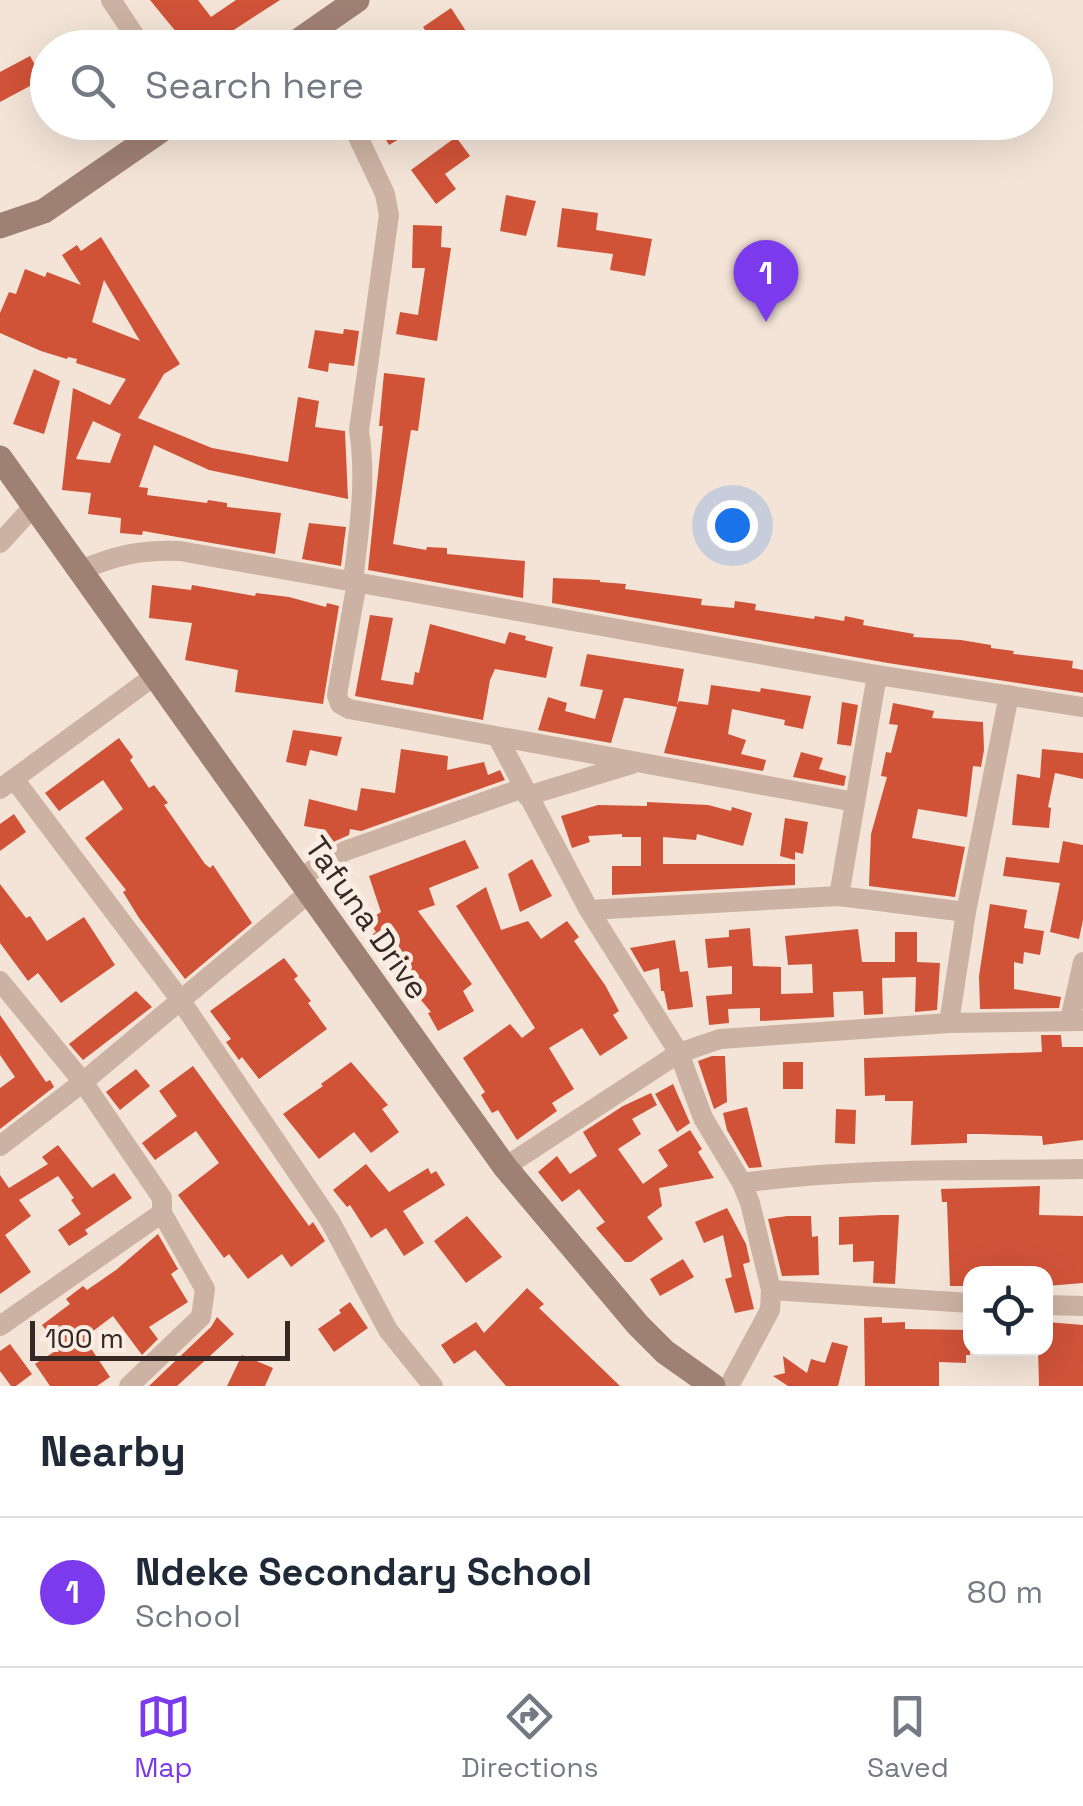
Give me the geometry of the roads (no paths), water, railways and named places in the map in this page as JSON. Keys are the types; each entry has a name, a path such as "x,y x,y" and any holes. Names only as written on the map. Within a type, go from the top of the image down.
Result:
{"main road":[{"path":"320,30 358,0"},
{"path":"0,226 44,211 147,140"},
{"name":"Tafuna Drive","path":"0,458 505,1166 638,1325 665,1352 713,1386"}],"street":[{"path":"111,0 131,30"},
{"path":"360,140 385,194 389,215 360,430 364,480 355,582 337,695 340,704 498,738 855,802"},
{"path":"0,543 33,508"},
{"path":"79,571 112,557 164,550 1083,708"},
{"path":"839,896 877,675"},
{"path":"154,677 7,784 179,998 330,1220 388,1330 433,1386"},
{"path":"949,1023 966,912 1009,694"},
{"path":"498,738 589,910 680,1053 703,1118 742,1183 771,1290 768,1317 730,1386"},
{"path":"0,1146 83,1082 345,852 525,792 639,762"},
{"path":"589,910 839,896 966,912"},
{"path":"505,1166 680,1053 720,1039 949,1023 1077,1020 1083,962"},
{"path":"1,985 83,1082 162,1198 162,1213 205,1289 201,1318 129,1386"},
{"path":"742,1183 815,1173 1083,1169"},
{"path":"0,1326 162,1213"},
{"path":"771,1290 963,1303"},
{"path":"1053,1304 1083,1306"}],"place":[{"name":"Ndeke Secondary School","path":"766,322"}]}
